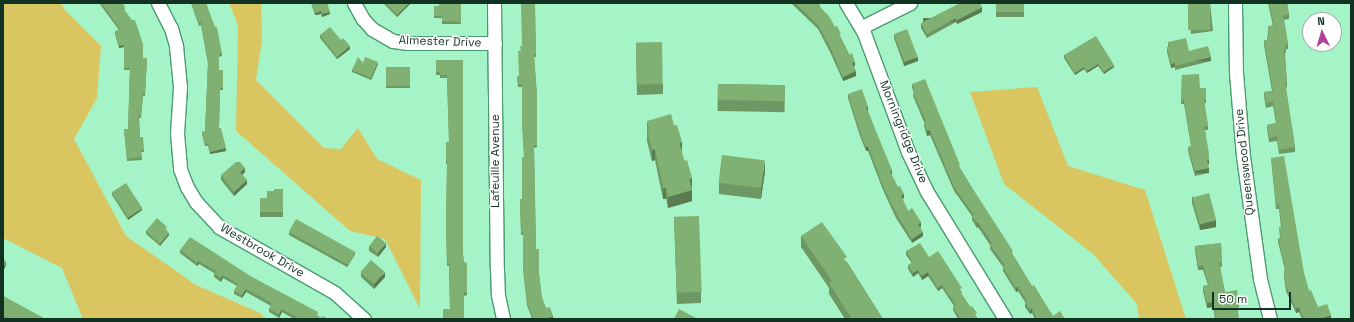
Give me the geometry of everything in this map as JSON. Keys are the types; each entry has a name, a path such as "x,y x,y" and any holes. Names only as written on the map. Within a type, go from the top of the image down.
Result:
{"street":[{"name":"Westbrook Drive","path":"158,3 171,28 177,54 180,87 177,151 180,169 187,187 196,202 220,227 335,293 364,319"},
{"name":"Almester Drive","path":"354,3 363,19 372,29 392,41 408,44 495,43"},
{"name":"Lafeuille Avenue","path":"494,3 497,269 498,295 503,319"},
{"name":"Morningridge Drive","path":"846,3 862,27 916,170 926,192 1005,319"},
{"path":"862,27 910,3"},
{"name":"Queenswood Drive","path":"1235,3 1236,73 1243,156 1260,279 1270,319"}],"shaded area":[{"path":"3,3 61,3 65,10 101,46 97,98 74,139 126,236 196,285 260,313 266,319 83,319 62,268 3,238"},
{"path":"229,3 261,3 262,40 256,80 324,148 341,149 358,128 377,159 421,180 420,309 385,239 350,231 236,131 238,25"},
{"path":"1037,87 1068,166 1145,190 1186,319 1139,319 1137,304 1093,254 1004,184 970,92"}],"building":[{"path":"101,3 122,3 125,6 123,8 132,20 135,20 143,44 143,58 147,58 145,94 143,94 141,116 138,115 140,137 143,137 144,150 141,150 142,157 127,159 124,129 128,129 130,68 124,68 124,45 119,46 115,31 121,30"},
{"path":"191,3 206,3 215,27 217,27 222,54 219,54 219,70 223,70 223,88 220,88 219,128 221,128 226,148 210,152 208,143 205,144 202,132 205,131 208,62 201,22 199,23"},
{"path":"312,3 327,3 330,12 322,14 321,11 315,13"},
{"path":"386,3 409,3 397,15"},
{"path":"439,3 461,3 461,22 442,21 442,16 434,16 434,6 439,6"},
{"path":"521,3 535,3 536,54 534,54 537,96 537,145 534,145 536,249 539,249 539,275 542,298 546,308 550,307 553,316 548,318 549,319 533,319 527,302 523,266 523,232 521,232 520,199 522,199 522,157 524,157 522,128 522,84 518,84 517,76 519,76 518,51 521,51 520,46 522,46"},
{"path":"795,3 820,4 818,5 829,16 835,27 837,26 841,34 839,35 849,55 852,53 855,62 852,63 856,71 843,77 831,49 818,25"},
{"path":"960,3 980,3 982,7 957,20 956,18 927,34 921,23"},
{"path":"996,3 1024,3 1024,12 996,12"},
{"path":"1188,3 1210,3 1210,30 1188,30"},
{"path":"1269,3 1287,3 1289,14 1283,16 1288,44 1285,44 1286,49 1284,49 1287,83 1285,83 1295,147 1279,150 1277,136 1269,138 1267,125 1277,123 1273,102 1266,103 1264,92 1273,91 1264,40 1267,40 1267,35 1269,35 1268,26 1274,25"},
{"path":"330,27 341,40 343,38 350,46 337,57 320,35"},
{"path":"907,29 918,57 905,62 894,34"},
{"path":"1096,36 1114,65 1104,72 1098,64 1087,71 1084,67 1075,73 1064,55"},
{"path":"1186,38 1189,51 1208,46 1211,57 1175,66 1175,63 1171,64 1167,47 1169,47 1168,42"},
{"path":"636,42 662,42 663,84 637,84"},
{"path":"358,57 363,63 365,57 378,62 371,78 352,70"},
{"path":"436,60 463,60 463,255 464,262 467,263 467,292 464,292 464,319 443,319 443,309 450,309 446,225 446,142 449,142 447,75 440,75 440,72 436,72"},
{"path":"386,67 410,67 410,86 386,86"},
{"path":"1199,74 1200,88 1206,88 1206,99 1204,99 1208,126 1204,126 1209,153 1209,160 1207,160 1209,168 1195,171 1188,147 1191,146 1184,100 1181,100 1182,75"},
{"path":"925,79 960,165 958,166 1013,251 1011,253 1032,286 1034,285 1053,316 1060,311 1065,319 1037,319 1032,308 1030,310 1025,302 1027,301 1018,286 1016,288 1003,267 1005,265 990,245 992,243 978,222 977,223 972,216 974,215 954,187 930,130 927,131 924,122 926,121 913,92 915,91 912,84"},
{"path":"718,84 785,85 785,101 718,100"},
{"path":"862,89 868,107 866,107 892,170 890,171 898,187 900,186 904,194 901,195 908,211 912,208 921,222 918,224 923,232 912,239 896,213 883,186 868,146 866,147 860,132 848,94"},
{"path":"671,114 674,125 677,125 682,142 679,143 684,161 687,160 692,178 689,179 692,190 668,197 666,188 663,188 655,149 652,150 647,130 649,130 647,121"},
{"path":"722,155 765,160 761,188 719,183"},
{"path":"1284,156 1304,273 1309,291 1311,290 1318,307 1327,304 1331,315 1320,319 1304,319 1299,307 1296,309 1286,286 1284,270 1286,270 1278,238 1281,238 1279,227 1282,227 1279,204 1276,205 1271,158"},
{"path":"236,162 240,162 245,168 240,172 247,180 234,192 221,175"},
{"path":"126,183 142,208 128,217 112,192"},
{"path":"274,189 283,189 283,212 260,212 260,198 267,198 267,191 274,191"},
{"path":"1209,193 1216,220 1200,224 1193,197"},
{"path":"699,216 702,292 677,293 674,217"},
{"path":"157,218 167,227 165,229 169,233 160,244 146,231"},
{"path":"296,219 355,252 348,265 289,232"},
{"path":"822,222 847,257 844,259 883,319 852,319 829,283 832,281 801,236"},
{"path":"377,236 386,243 378,253 369,246"},
{"path":"190,237 252,277 318,312 317,315 321,318 323,316 328,319 300,319 282,309 279,314 269,309 272,303 246,289 242,295 234,291 238,284 223,275 221,278 214,274 216,271 199,261 197,263 180,250"},
{"path":"920,243 929,257 938,251 962,288 959,290 970,307 972,306 977,313 975,314 978,319 961,319 953,307 956,305 942,285 938,288 928,272 922,276 918,270 913,273 908,265 913,262 906,251"},
{"path":"1221,243 1222,262 1219,262 1225,292 1237,290 1239,319 1213,319 1216,318 1213,302 1207,303 1203,286 1209,285 1203,265 1198,266 1195,246"},
{"path":"3,259 6,261 3,268"},
{"path":"371,260 385,272 374,284 361,272"},
{"path":"3,296 45,319 10,319 3,316"},
{"path":"679,309 698,319 674,319"}]}
